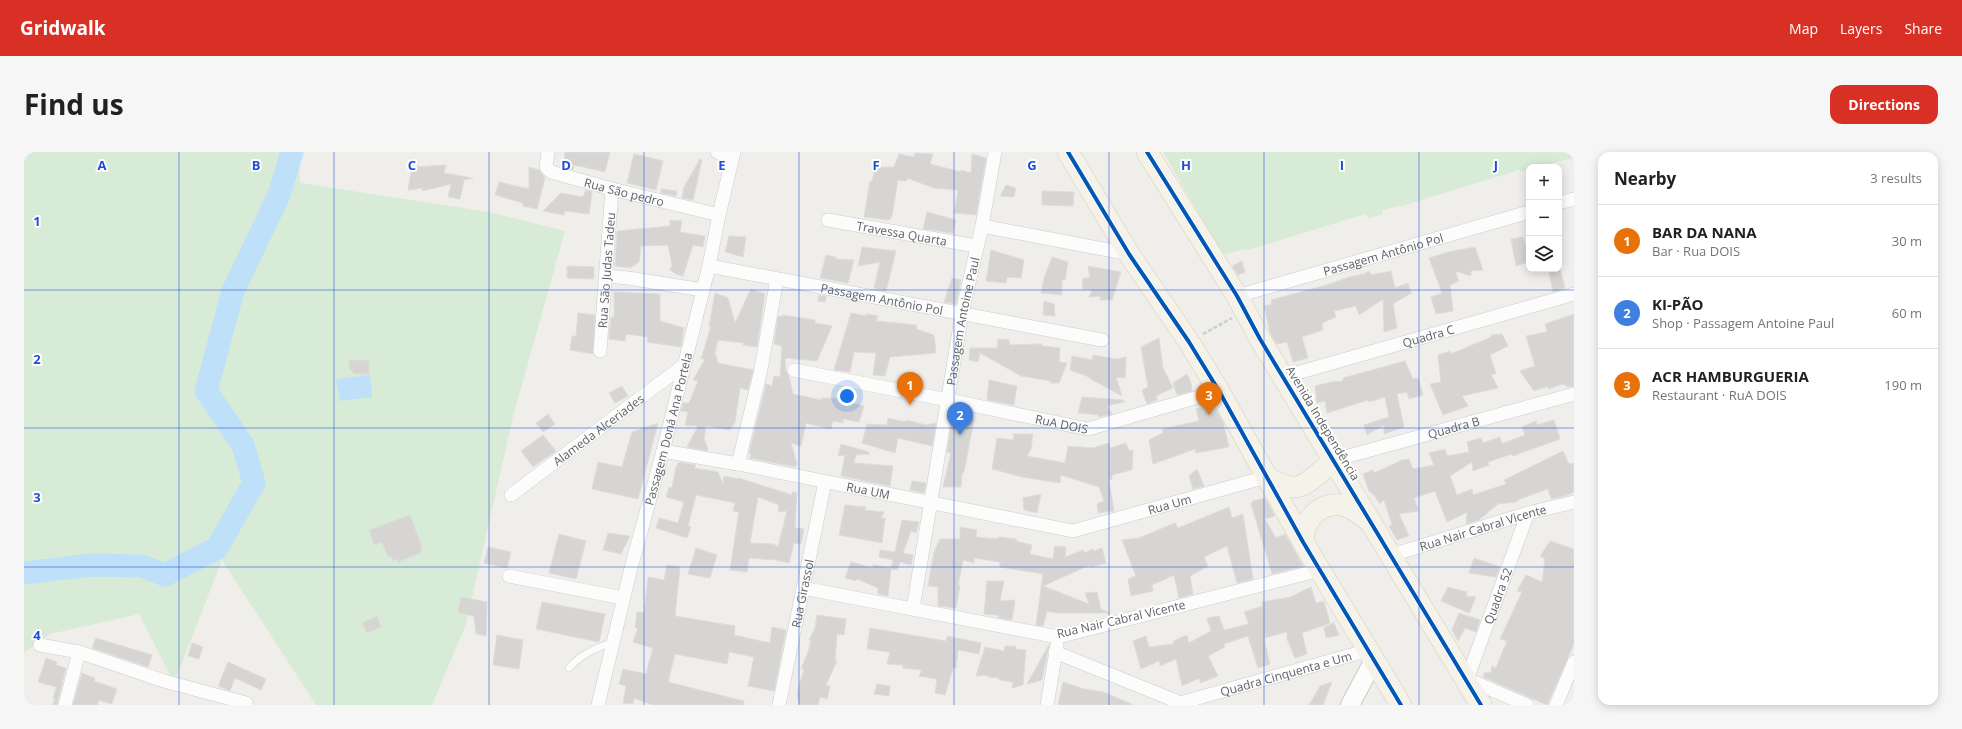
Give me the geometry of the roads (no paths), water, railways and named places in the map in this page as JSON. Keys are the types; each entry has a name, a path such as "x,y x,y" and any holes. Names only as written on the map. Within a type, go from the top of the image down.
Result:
{"main road":[{"path":"1068,152 1129,254 1219,390 1303,542 1401,705"},
{"name":"Avenida Independência","path":"1146,152 1242,304 1260,339 1482,705"},
{"path":"1266,477 1284,486 1303,485 1312,481 1334,460"},
{"path":"1303,542 1303,531 1309,519 1319,510 1329,506 1341,505 1350,508 1372,523"}],"street":[{"name":"Rua São pedro","path":"548,152 546,167 551,172 612,189 719,215"},
{"path":"717,152 733,154"},
{"name":"Passagem Antoine Paul","path":"913,609 962,313 976,246 982,226 995,152"},
{"name":"Passagem Doná Ana Portela","path":"599,705 623,598 663,451 710,266 719,215 733,154"},
{"name":"Rua São Judas Tadeu","path":"600,351 607,276 612,189"},
{"path":"1562,202 1574,199"},
{"name":"Passagem Antônio Pol","path":"1242,304 1526,213"},
{"name":"Travessa Quarta","path":"828,220 976,246"},
{"path":"982,226 1129,254"},
{"name":"Passagem Antônio Pol","path":"710,266 1102,340"},
{"path":"607,276 703,290"},
{"path":"738,464 760,374 778,279"},
{"name":"Quadra C","path":"1283,377 1574,294"},
{"name":"Alameda Alceriades","path":"511,494 684,365"},
{"path":"794,370 948,400"},
{"name":"RuA DOIS","path":"948,400 1088,429 1219,390"},
{"name":"Quadra B","path":"1334,460 1574,394"},
{"name":"Rua UM","path":"663,451 738,464 1073,531"},
{"name":"Rua Um","path":"1073,531 1266,477"},
{"name":"Rua Girassol","path":"779,705 825,482"},
{"name":"Rua Nair Cabral Vicente","path":"1392,555 1528,513 1574,502"},
{"name":"Quadra 52","path":"1467,679 1528,513"},
{"name":"Rua Nair Cabral Vicente","path":"803,588 1058,637 1320,570"},
{"path":"509,576 623,598"},
{"path":"1046,705 1058,637"},
{"path":"40,645 79,652 164,681 246,703"},
{"path":"65,705 79,652"},
{"path":"1055,652 1183,704"},
{"path":"1350,705 1372,655"},
{"name":"Quadra Cinquenta e Um","path":"1183,704 1372,655"},
{"path":"1556,705 1574,662"},
{"path":"1467,679 1527,705"}],"lane":[{"path":"569,668 591,650 614,642"}],"water":[{"path":"370,375 372,397 340,401 336,379"}],"waterway":[{"path":"24,573 91,565 142,566 165,575 217,548 254,483 243,445 206,391 233,291 279,195 292,152"}],"place":[{"name":"BAR DA NANA","path":"910,405"},
{"name":"ACR HAMBURGUERIA","path":"1209,415"},
{"name":"KI-PÃO","path":"960,435"}]}
